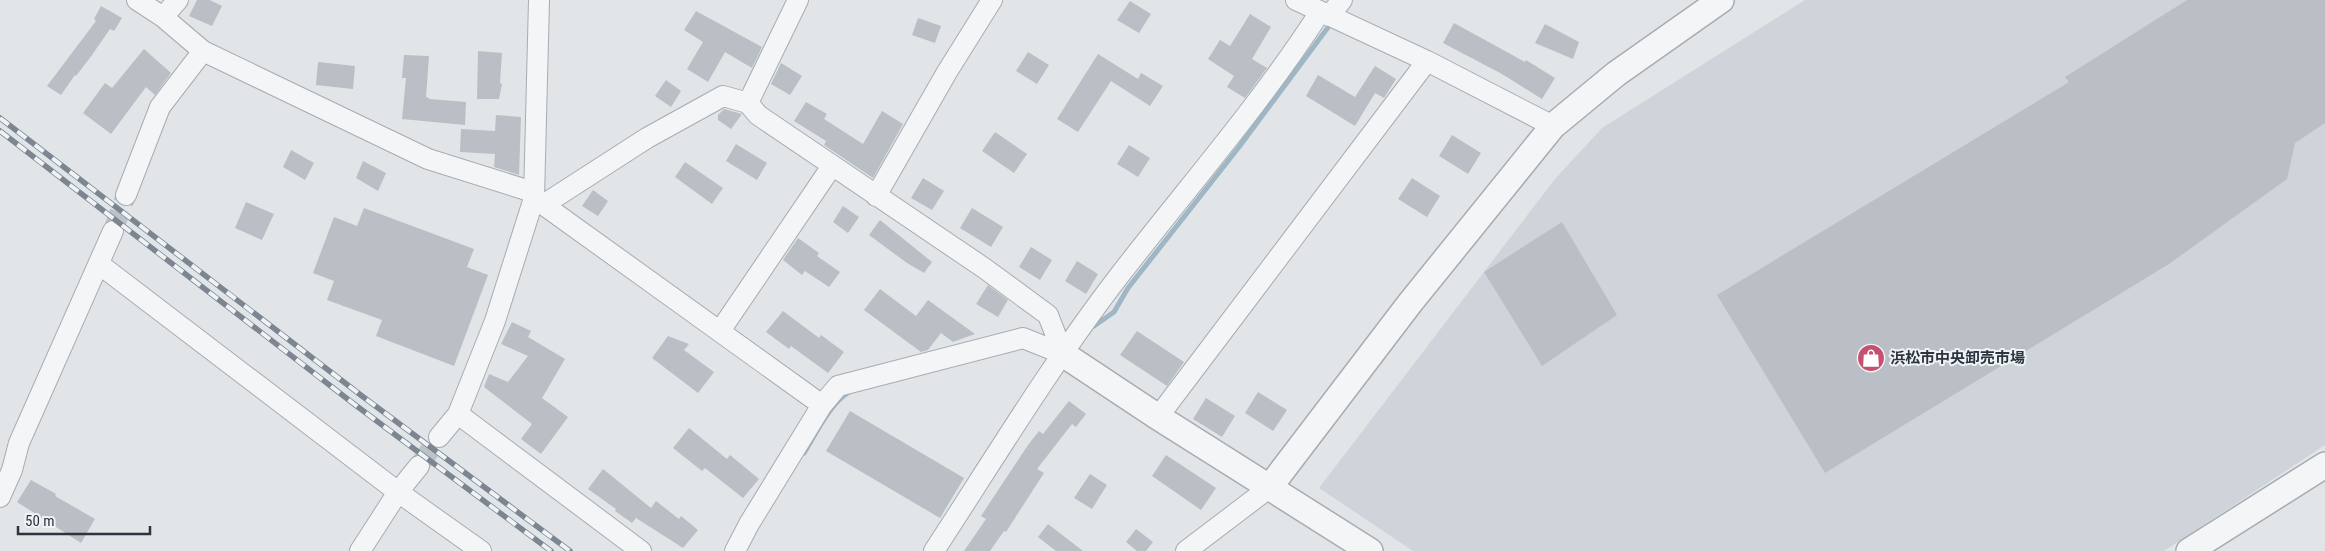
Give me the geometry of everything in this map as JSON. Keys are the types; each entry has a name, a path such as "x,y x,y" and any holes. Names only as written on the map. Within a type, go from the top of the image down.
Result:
{"street":[{"path":"137,0 163,17 202,51 428,159 537,198 822,405"},
{"path":"163,17 178,0"},
{"path":"439,437 458,414 495,321 537,198 540,0"},
{"path":"748,103 798,0"},
{"path":"876,196 947,72 992,0"},
{"path":"1296,0 1427,60 1552,126"},
{"path":"934,551 1063,354 1119,276 1216,156 1325,14 1342,0"},
{"path":"1186,551 1269,488 1410,303 1552,126 1616,74 1721,0"},
{"path":"126,195 160,107 202,51"},
{"path":"1158,417 1427,60"},
{"path":"537,198 723,96 748,103 758,115 984,268 1048,314 1063,354"},
{"path":"720,331 832,166"},
{"path":"0,497 12,470 19,443 113,231"},
{"path":"100,264 398,492 481,551"},
{"path":"735,551 749,524 822,405 838,386 1023,338 1063,354 1158,417 1370,551"},
{"path":"458,414 641,551"},
{"path":"2189,551 2325,465"},
{"path":"360,551 398,492 419,466"}],"shaded area":[{"name":"浜松市中央卸売市場","path":"1805,0 2325,0 2325,445 2164,551 1413,551 1319,488 1555,179 1602,128"}],"building":[{"path":"197,0 210,0 222,6 212,26 189,16"},
{"path":"2187,0 2325,0 2325,123 2295,143 2287,179 2169,264 1825,473 1717,295 2069,82 2065,77"},
{"path":"1130,1 1151,14 1139,33 1117,20"},
{"path":"101,6 122,18 114,31 110,29 61,95 47,86 96,21 94,19"},
{"path":"696,11 762,47 752,68 725,52 708,82 687,69 703,42 684,30"},
{"path":"1250,14 1271,27 1252,59 1267,68 1245,98 1227,87 1234,76 1208,59 1220,40 1230,46"},
{"path":"918,18 941,26 935,43 912,35"},
{"path":"1454,23 1525,62 1526,60 1555,78 1542,99 1502,74 1443,43"},
{"path":"1545,24 1579,42 1573,59 1535,43"},
{"path":"144,49 171,73 155,95 146,87 111,134 83,113 105,83 112,88"},
{"path":"478,51 502,53 500,83 502,84 499,99 477,99"},
{"path":"1028,52 1049,65 1037,84 1016,71"},
{"path":"1098,54 1138,79 1141,73 1163,86 1150,106 1111,81 1078,132 1057,119"},
{"path":"404,55 429,56 426,97 429,99 466,102 465,125 402,119 406,78 402,78"},
{"path":"318,62 355,66 353,89 316,85"},
{"path":"781,63 802,76 790,95 771,84"},
{"path":"1375,66 1396,79 1384,98 1375,93 1355,126 1306,96 1318,75 1355,97"},
{"path":"666,80 681,91 671,107 655,96"},
{"path":"806,102 827,114 824,119 863,144 882,111 903,124 873,178 824,145 826,141 794,121"},
{"path":"724,109 742,114 731,129 718,120 718,115"},
{"path":"496,115 521,117 519,175 494,167 495,154 460,152 461,129 495,131"},
{"path":"995,132 1027,154 1014,173 982,151"},
{"path":"1452,135 1481,153 1468,174 1439,156"},
{"path":"736,144 767,163 757,180 726,161"},
{"path":"1129,145 1150,158 1138,177 1117,164"},
{"path":"291,150 314,163 305,180 283,167"},
{"path":"363,161 386,173 378,191 356,178"},
{"path":"685,162 723,188 712,204 675,177"},
{"path":"923,178 944,191 932,210 911,198"},
{"path":"1412,178 1440,196 1427,217 1398,199"},
{"path":"593,190 608,201 598,216 582,206"},
{"path":"246,202 274,214 262,240 235,228"},
{"path":"843,206 859,217 848,233 833,222"},
{"path":"364,208 474,249 467,267 488,275 454,366 376,336 382,320 327,300 334,281 313,273 334,217 357,226"},
{"path":"972,208 1003,227 991,247 960,228"},
{"path":"880,220 932,262 924,273 869,235"},
{"path":"1562,222 1617,315 1542,366 1484,272"},
{"path":"798,238 819,253 817,256 840,272 829,287 805,271 802,275 783,260"},
{"path":"1031,247 1052,260 1040,280 1019,267"},
{"path":"1077,261 1098,274 1086,294 1065,281"},
{"path":"988,285 1008,300 998,317 976,304"},
{"path":"880,289 916,316 928,300 975,334 953,342 941,333 928,350 921,352 864,310"},
{"path":"783,311 819,338 821,335 844,352 828,373 791,346 789,349 766,332"},
{"path":"512,322 531,331 528,337 565,359 542,398 568,417 541,454 521,439 532,424 484,387 489,374 508,382 528,356 501,344"},
{"path":"1137,331 1184,362 1167,386 1120,355"},
{"path":"668,336 689,344 684,350 714,372 698,393 652,358"},
{"path":"1258,392 1287,410 1273,431 1245,413"},
{"path":"1206,398 1235,416 1222,437 1193,419"},
{"path":"1069,401 1086,414 1076,427 1072,424 1037,469 1044,473 1006,532 1004,531 990,551 964,551 986,519 981,516 1028,445 1039,431 1043,434"},
{"path":"850,411 964,478 940,518 826,451"},
{"path":"689,428 727,459 730,455 759,479 743,498 705,468 702,471 673,448"},
{"path":"1166,455 1216,488 1201,510 1152,476"},
{"path":"603,469 651,508 656,501 679,519 681,516 698,530 683,548 636,518 632,523 588,489"},
{"path":"1090,474 1107,485 1092,509 1074,498"},
{"path":"31,480 95,519 81,543 17,502"},
{"path":"1048,524 1083,551 1056,551 1038,537"},
{"path":"1136,529 1153,542 1146,551 1137,551 1126,542"}],"waterway":[{"path":"1094,326 1114,312 1128,288 1239,147 1329,26"},
{"path":"804,453 829,411 849,392"}],"tunnel":[{"path":"113,231 126,195"},
{"path":"419,466 439,437"}],"railway":[{"path":"0,118 362,396 570,551"},
{"path":"0,131 354,404 551,551"}],"place":[{"name":"浜松市中央卸売市場","path":"1871,358"}]}
